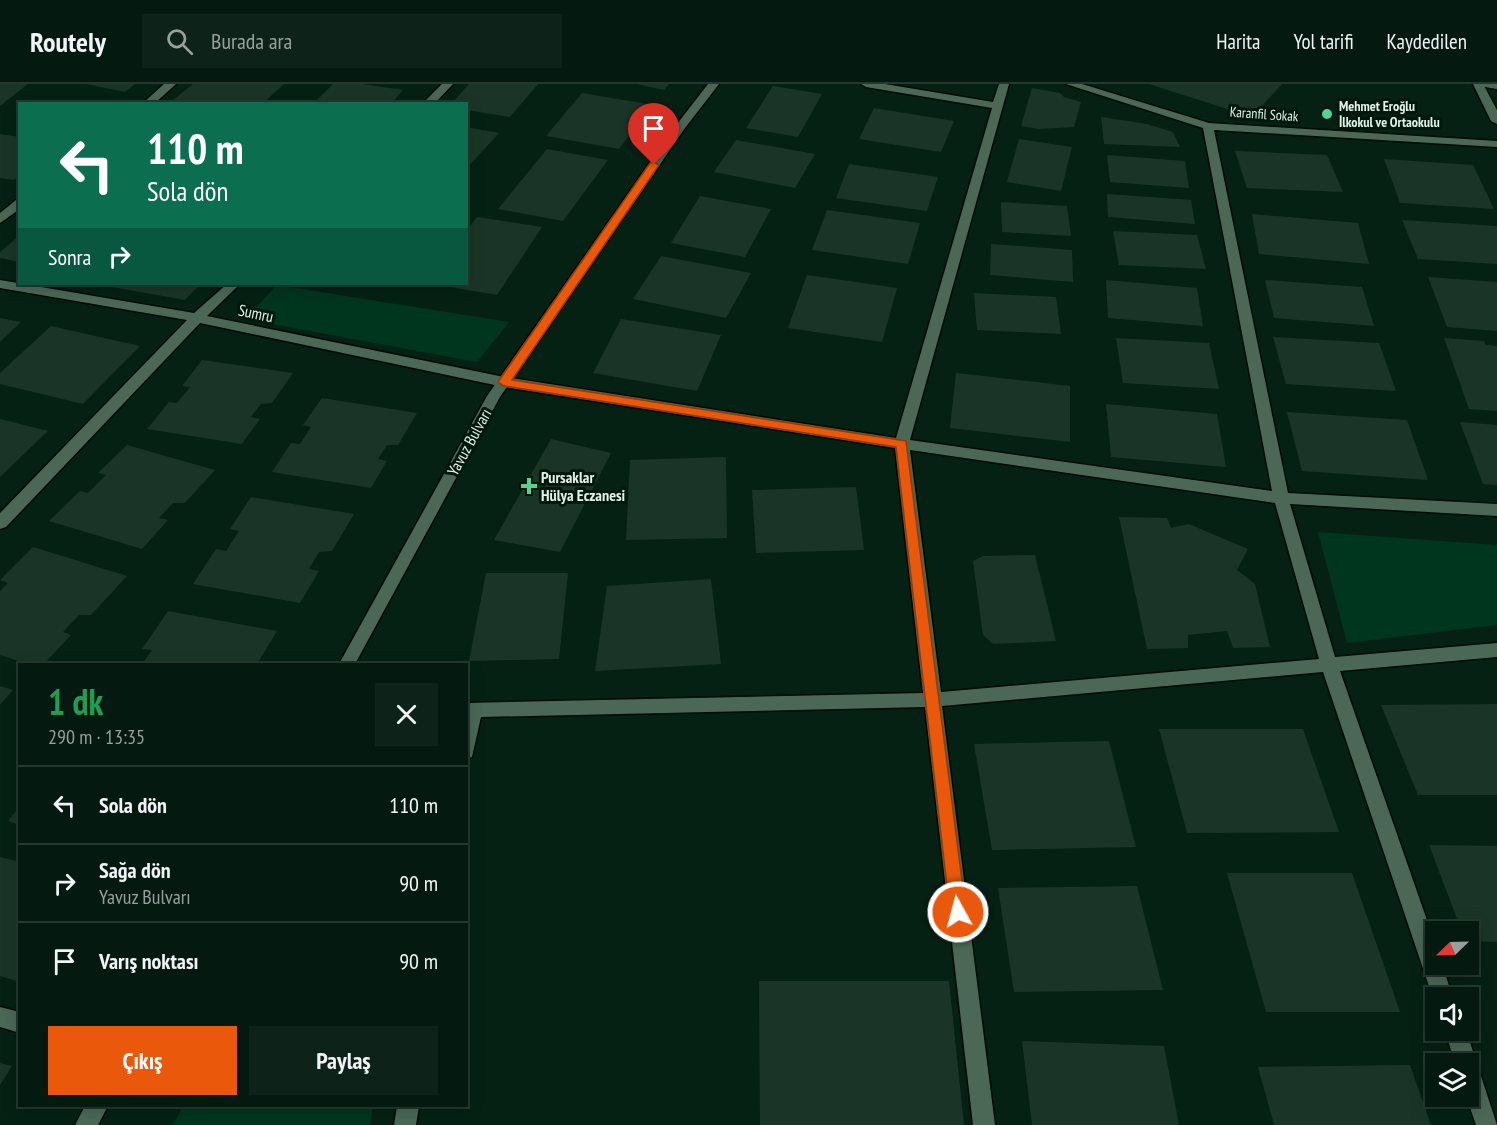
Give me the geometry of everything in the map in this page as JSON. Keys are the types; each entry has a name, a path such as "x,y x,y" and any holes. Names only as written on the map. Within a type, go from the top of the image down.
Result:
{"street":[{"path":"149,102 171,84"},
{"path":"429,102 448,84"},
{"name":"Yavuz Bulvarı","path":"348,663 494,396 681,126 714,84"},
{"path":"866,84 998,106"},
{"path":"984,1125 902,444 1004,84"},
{"name":"Karanfil Sokak","path":"1071,84 1208,126 1497,144"},
{"path":"1478,84 1497,121"},
{"path":"1483,84 1497,86"},
{"path":"1208,126 1281,498 1329,665 1439,987"},
{"path":"0,219 18,206"},
{"name":"Sumru","path":"0,284 197,318 504,382 902,444 1281,498 1497,510"},
{"path":"0,523 197,318 233,285"},
{"path":"468,731 470,710 933,700 1497,650"},
{"path":"0,1017 18,1022"},
{"path":"1479,1102 1487,1125"},
{"path":"86,1125 96,1107"},
{"path":"405,1125 408,1107"}],"green space":[{"path":"277,285 509,322 477,362 245,319"},
{"path":"1318,532 1497,545 1497,625 1347,643"},
{"path":"182,1107 373,1107 370,1125 173,1125"}],"building":[{"path":"0,84 28,84 0,106"},
{"path":"86,84 135,84 125,92"},
{"path":"193,84 284,84 264,102 173,100"},
{"path":"333,84 362,84 403,90 393,102 315,102"},
{"path":"469,84 538,84 510,117 468,110 468,102 453,102"},
{"path":"637,84 669,84 664,90"},
{"path":"1149,84 1282,84 1252,117"},
{"path":"773,86 822,94 798,137 746,128"},
{"path":"1032,88 1060,93 1064,97 1081,102 1074,127 1039,129 1021,126"},
{"path":"582,93 653,105 619,149 546,136"},
{"path":"874,108 954,121 941,152 859,139"},
{"path":"1101,117 1147,124 1173,132 1180,147 1104,144"},
{"path":"468,127 499,133 468,167"},
{"path":"0,134 18,137 18,177 14,180 0,178"},
{"path":"1019,139 1072,147 1061,191 1007,182"},
{"path":"736,140 815,154 795,188 714,172"},
{"path":"547,149 608,160 563,221 498,209"},
{"path":"1235,151 1327,155 1343,192 1247,188"},
{"path":"1107,155 1185,161 1189,188 1110,182"},
{"path":"1384,159 1473,165 1494,209 1400,203"},
{"path":"849,164 938,177 927,211 836,198"},
{"path":"1107,194 1191,200 1195,224 1108,217"},
{"path":"700,196 771,209 745,257 671,243"},
{"path":"1001,202 1067,206 1071,236 1002,232"},
{"path":"827,210 920,223 908,264 812,250"},
{"path":"1252,214 1358,223 1369,264 1259,254"},
{"path":"477,217 542,227 497,295 438,285 468,285 468,228"},
{"path":"1402,220 1497,226 1497,264 1418,259"},
{"path":"1113,231 1197,235 1206,269 1119,265"},
{"path":"18,237 18,262 0,258 0,252"},
{"path":"991,244 1072,250 1073,282 990,275"},
{"path":"661,256 751,273 726,318 633,299"},
{"path":"807,275 897,288 882,342 788,328"},
{"path":"1428,277 1497,282 1497,331 1447,327"},
{"path":"1106,280 1197,288 1203,326 1108,318"},
{"path":"1265,280 1362,287 1374,326 1274,318"},
{"path":"108,285 199,285 185,300 106,286"},
{"path":"974,293 1056,297 1061,334 977,330"},
{"path":"0,318 21,322 0,342"},
{"path":"621,319 721,335 697,391 593,373"},
{"path":"51,326 140,346 83,404 0,384 0,373"},
{"path":"1273,337 1379,343 1396,391 1286,384"},
{"path":"1116,338 1209,343 1219,389 1123,383"},
{"path":"1444,338 1484,341 1486,345 1497,346 1497,411 1469,409"},
{"path":"202,360 293,373 272,403 261,404 251,417 260,419 242,444 147,429 169,402 177,403 190,387 182,386"},
{"path":"956,373 1070,386 1070,442 950,428"},
{"path":"322,398 417,413 398,445 387,445 378,459 387,461 371,488 272,472 291,443 300,444 311,427 303,425"},
{"path":"1106,404 1217,414 1226,467 1111,457"},
{"path":"1287,412 1407,420 1428,480 1302,471"},
{"path":"0,419 48,431 0,477"},
{"path":"1460,422 1497,425 1497,485 1483,484"},
{"path":"551,439 611,453 560,552 494,540"},
{"path":"127,445 215,470 185,503 173,503 159,518 168,520 142,549 49,521 80,491 88,493 106,475 98,473"},
{"path":"726,457 727,538 626,540 630,460"},
{"path":"856,487 864,550 756,553 752,490"},
{"path":"251,497 354,514 332,551 319,552 309,569 319,571 300,603 193,584 216,549 226,551 239,531 230,529"},
{"path":"1119,517 1167,518 1171,528 1189,524 1248,549 1237,570 1255,584 1270,647 1233,648 1227,631 1188,635 1188,648 1147,649"},
{"path":"33,547 127,576 91,615 79,615 63,632 71,635 45,663 25,663 0,655 0,591 8,583 0,580"},
{"path":"1035,555 1056,641 993,644 983,635 973,561 983,556"},
{"path":"486,573 568,573 559,659 469,661"},
{"path":"711,579 721,664 595,671 607,586"},
{"path":"168,611 277,631 258,663 143,663 152,650 142,649"},
{"path":"0,686 13,690 0,705"},
{"path":"1497,704 1497,795 1418,795 1381,705"},
{"path":"1159,729 1303,729 1339,832 1187,833"},
{"path":"1109,741 1136,847 992,850 974,744"},
{"path":"18,808 18,824 8,821"},
{"path":"1429,845 1497,846 1497,942 1479,941 1479,921 1458,921"},
{"path":"0,857 18,862 18,981 0,976"},
{"path":"1227,873 1352,873 1400,1012 1266,1012"},
{"path":"1137,886 1163,990 1014,992 998,888"},
{"path":"759,981 949,981 964,1125 760,1125"},
{"path":"1022,1041 1164,1046 1179,1125 1032,1125"},
{"path":"0,1063 12,1066 0,1085"},
{"path":"1410,1065 1431,1125 1274,1125 1258,1067"}],"place":[{"name":"Mehmet Eroğlu İlkokul ve Ortaokulu","path":"1327,114"},
{"name":"Pursaklar Hülya Eczanesi","path":"529,486"}],"route":[{"path":"654,165 504,382 902,444 958,912"}]}
